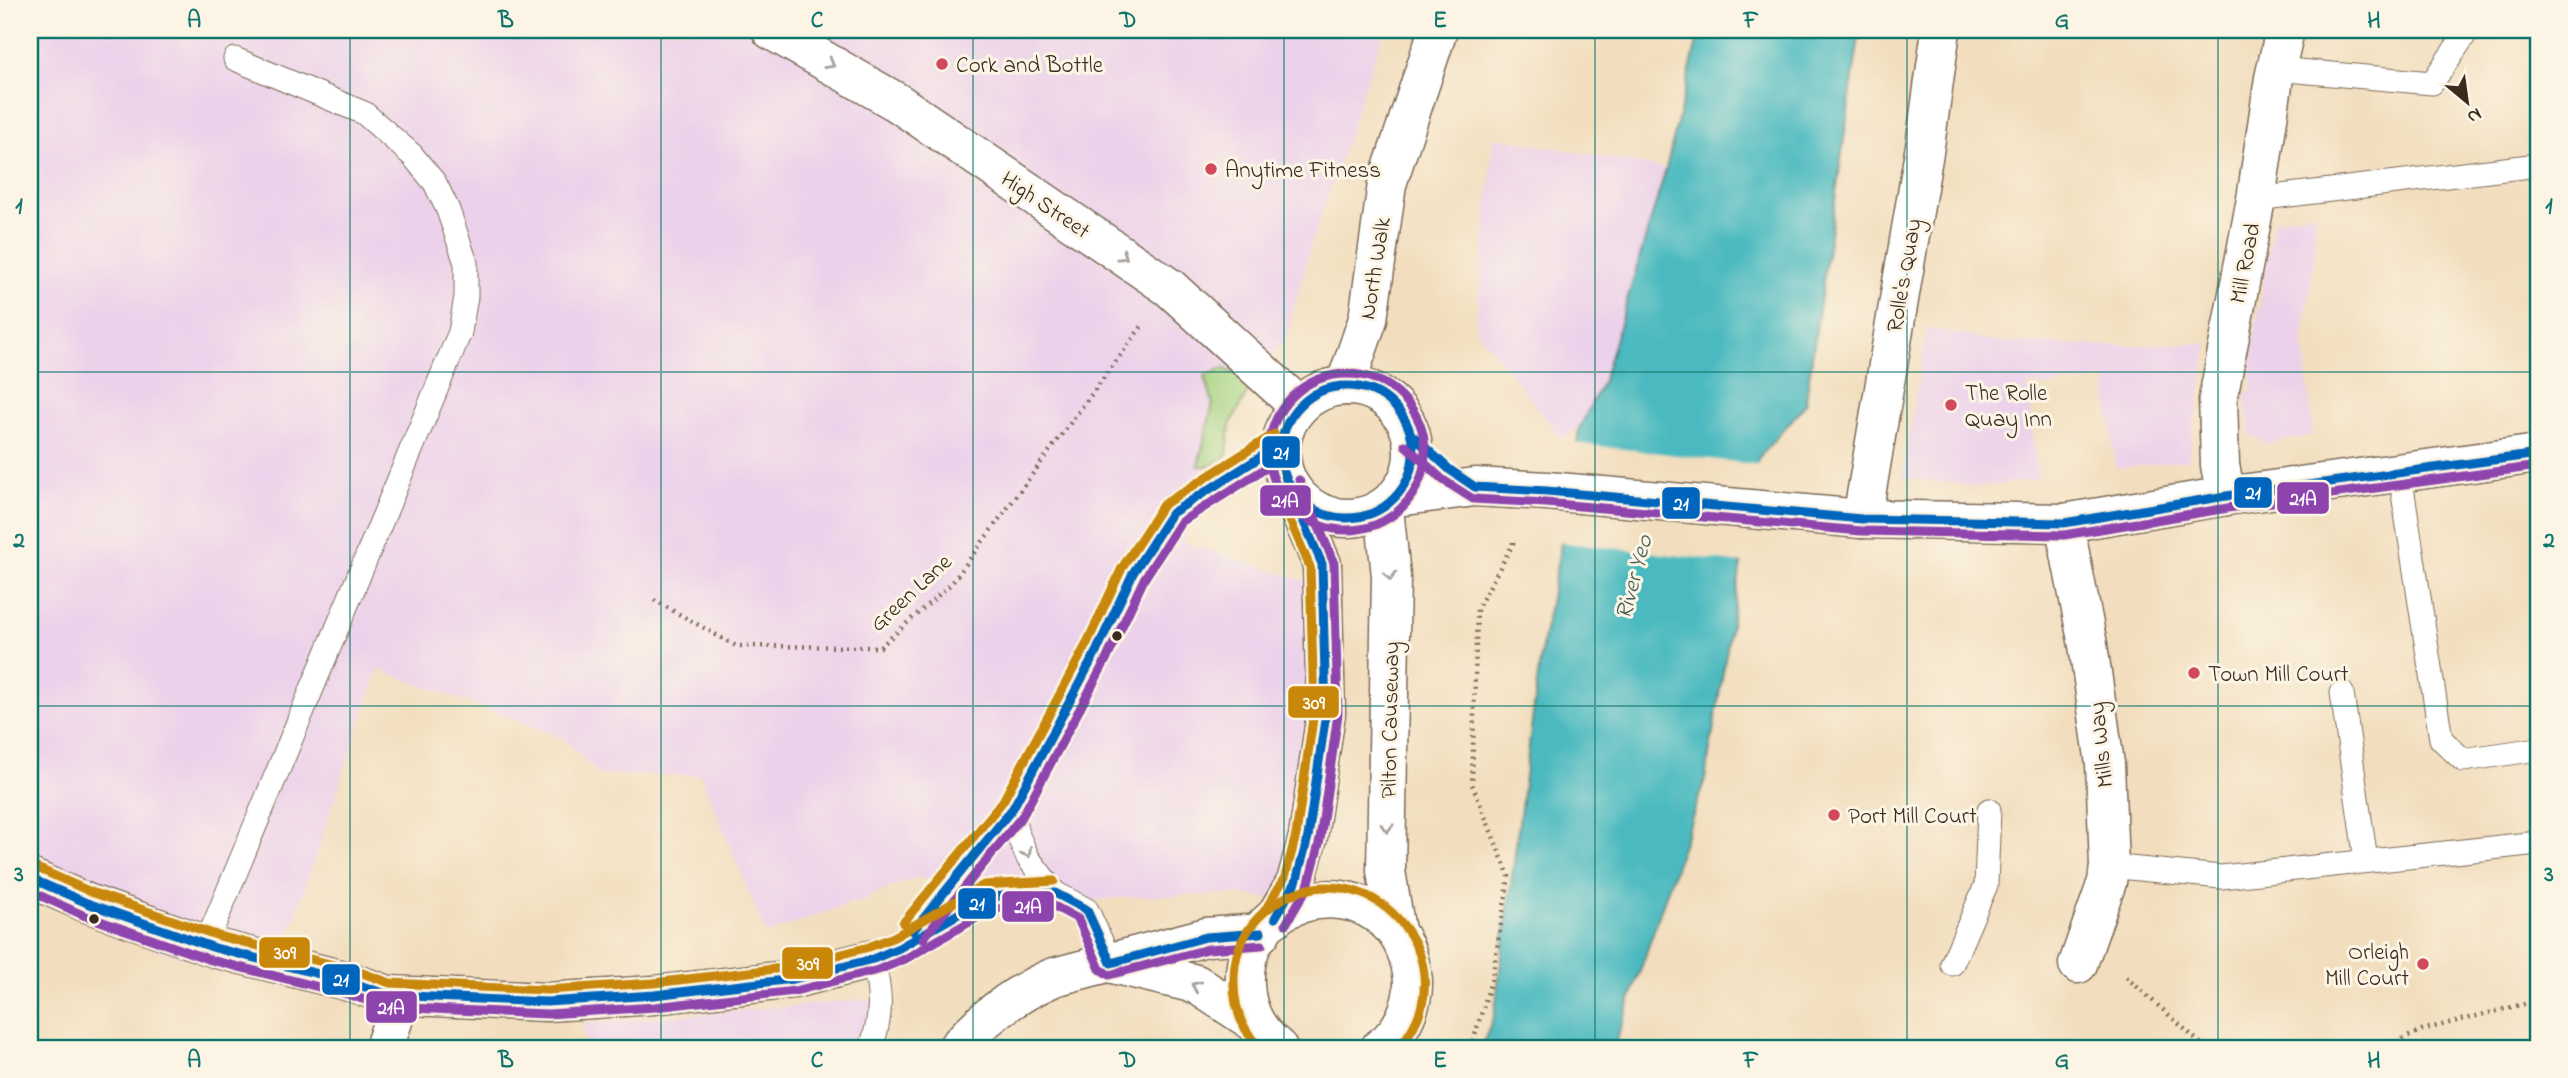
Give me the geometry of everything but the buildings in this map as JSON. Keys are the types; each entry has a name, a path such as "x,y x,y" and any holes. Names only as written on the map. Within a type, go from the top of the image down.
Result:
{"main road":[{"name":"High Street","path":"771,30 898,103 1170,288 1299,406"},
{"name":"North Walk","path":"1345,386 1368,319 1387,184 1438,30"},
{"name":"Rolle's Quay","path":"1862,519 1925,146 1941,30"},
{"name":"Mill Road","path":"2226,496 2220,465 2217,398 2256,199 2285,30"},
{"path":"1266,1039 1246,1000 1245,976 1249,953 1296,882 1308,837 1326,713 1322,564 1281,462 1281,444 1287,423 1309,397 1324,390 1345,386 1367,388 1381,394 1398,409 1413,436 1450,470 1475,487"},
{"path":"1289,485 1308,506 1321,514 1348,520 1364,517 1390,502 1407,484 1414,458 1413,436"},
{"path":"1390,502 1475,487 1862,519 2064,523 2226,496 2538,454"},
{"name":"Pilton Causeway","path":"1390,502 1387,871 1396,931"},
{"name":"Mills Way","path":"2064,523 2088,645 2103,751 2109,866 2107,882 2078,964"},
{"path":"30,878 87,903 206,944 351,982 388,995 547,1002 654,995 794,979 886,953"},
{"path":"959,1048 976,1026 1036,985 1076,970 1206,937 1268,925 1289,908 1326,898 1346,900 1373,911 1396,931 1408,953 1413,977 1411,1000 1403,1023 1380,1048"},
{"path":"1111,963 1196,984 1266,1039"},
{"path":"384,1048 395,1015 388,995"}],"lane":[{"path":"2277,69 2432,83 2468,30"},
{"path":"206,944 460,332 466,297 466,263 448,211 435,183 412,155 364,113 235,59"},
{"path":"2256,199 2538,165"},
{"path":"871,1048 879,1025 886,953 1013,808 1097,650 1133,573 1172,513 1281,444"},
{"path":"2400,474 2441,739 2463,760 2538,749"},
{"path":"2342,694 2366,861"},
{"path":"1013,808 1016,831 1028,858 1055,892 1087,910 1111,963"},
{"path":"1952,964 1986,885 1989,810"},
{"path":"2109,866 2221,877 2538,843"},
{"path":"886,953 988,897 1055,892"}],"path":[{"name":"Green Lane","path":"654,600 736,646 880,647 952,583 1131,340"},
{"path":"1471,1048 1492,978 1509,876 1472,784 1477,609 1513,544 1533,491"},
{"path":"2078,964 2116,968 2206,1048"},
{"path":"2384,1048 2422,1030 2528,1003 2538,1004"}],"shaded area":[{"path":"30,30 1384,30 1311,244 1286,339 1221,416 1183,542 1322,586 1306,902 1232,894 1126,897 999,911 918,877 858,903 856,901 766,934 701,775 600,775 563,738 378,669 273,983 142,945 30,886"},
{"path":"1494,137 1666,169 1603,381 1579,429 1561,438 1476,329"},
{"path":"2315,212 2315,252 2303,337 2313,435 2265,444 2251,435 2244,393 2253,391 2250,362 2274,220"},
{"path":"1927,328 1997,342 2108,346 2208,343 2188,460 2116,468 2105,379 2039,387 2027,385 2038,479 1979,487 1902,477"},
{"path":"874,999 865,1048 586,1048 584,1024"}],"green space":[{"path":"1223,368 1239,376 1250,388 1230,425 1227,455 1210,466 1198,466 1213,404 1205,376"}],"water":[{"name":"River Yeo","path":"1700,30 1860,30 1805,405 1759,457 1705,779 1614,1048 1481,1048 1494,1017 1541,652 1570,495 1579,429 1603,381 1666,169"}],"pier":[{"path":"1573,443 1761,465 1744,563 1558,542"}],"transit line":[{"name":"21A","path":"1347,374 1377,379 1403,396 1420,422 1425,452 1420,482 1403,508 1377,525 1347,530 1317,525 1291,508 1274,482 1269,452 1274,422 1291,396 1317,379 1347,374"},
{"name":"21","path":"1347,386 1372,391 1394,405 1408,427 1413,452 1408,477 1394,499 1372,513 1347,518 1322,513 1300,499 1286,477 1281,452 1286,427 1300,405 1322,391 1347,386"},
{"name":"309","path":"903,923 1003,801 1086,645 1122,568 1163,505 1274,434"},
{"name":"21","path":"1413,436 1450,470 1475,487 1862,519 2064,523 2226,496 2538,454"},
{"name":"21","path":"913,931 1013,808 1097,650 1133,573 1172,513 1281,444"},
{"name":"21A","path":"1405,445 1443,480 1473,499 1861,531 2064,535 2228,508 2538,466"},
{"name":"21A","path":"923,939 1023,815 1108,656 1144,579 1181,522 1288,454"},
{"name":"21A","path":"1286,924 1308,886 1320,840 1338,714 1334,563 1299,480"},
{"name":"21","path":"1275,918 1296,882 1308,837 1326,713 1322,564 1288,485"},
{"name":"309","path":"1264,912 1285,877 1296,835 1314,712 1310,567 1277,490"},
{"name":"309","path":"35,867 91,892 219,936 354,970 390,983 547,990 653,983 792,967 869,947 894,937 984,885 1054,881"},
{"name":"21","path":"30,878 87,903 215,948 351,982 388,995 547,1002 654,995 794,979 873,959 899,948 988,897 1055,893 1087,910 1111,963 1206,937 1261,933"},
{"name":"309","path":"1260,1048 1246,1030 1235,999 1235,965 1243,939 1259,917 1273,905 1308,889 1343,888 1374,900 1400,921 1417,949 1424,981 1419,1015 1398,1048"},
{"name":"21A","path":"30,891 83,915 211,960 347,994 387,1007 548,1014 655,1007 795,991 878,970 905,959 992,909 1052,905 1078,919 1100,969 1109,975 1208,949 1262,945"}],"place":[{"name":"Cork and Bottle","path":"942,64"},
{"name":"Anytime Fitness","path":"1211,169"},
{"name":"The Rolle Quay Inn","path":"1951,405"},
{"name":"Town Mill Court","path":"2194,673"},
{"name":"Port Mill Court","path":"1834,815"},
{"name":"Orleigh Mill Court","path":"2423,964"}]}
